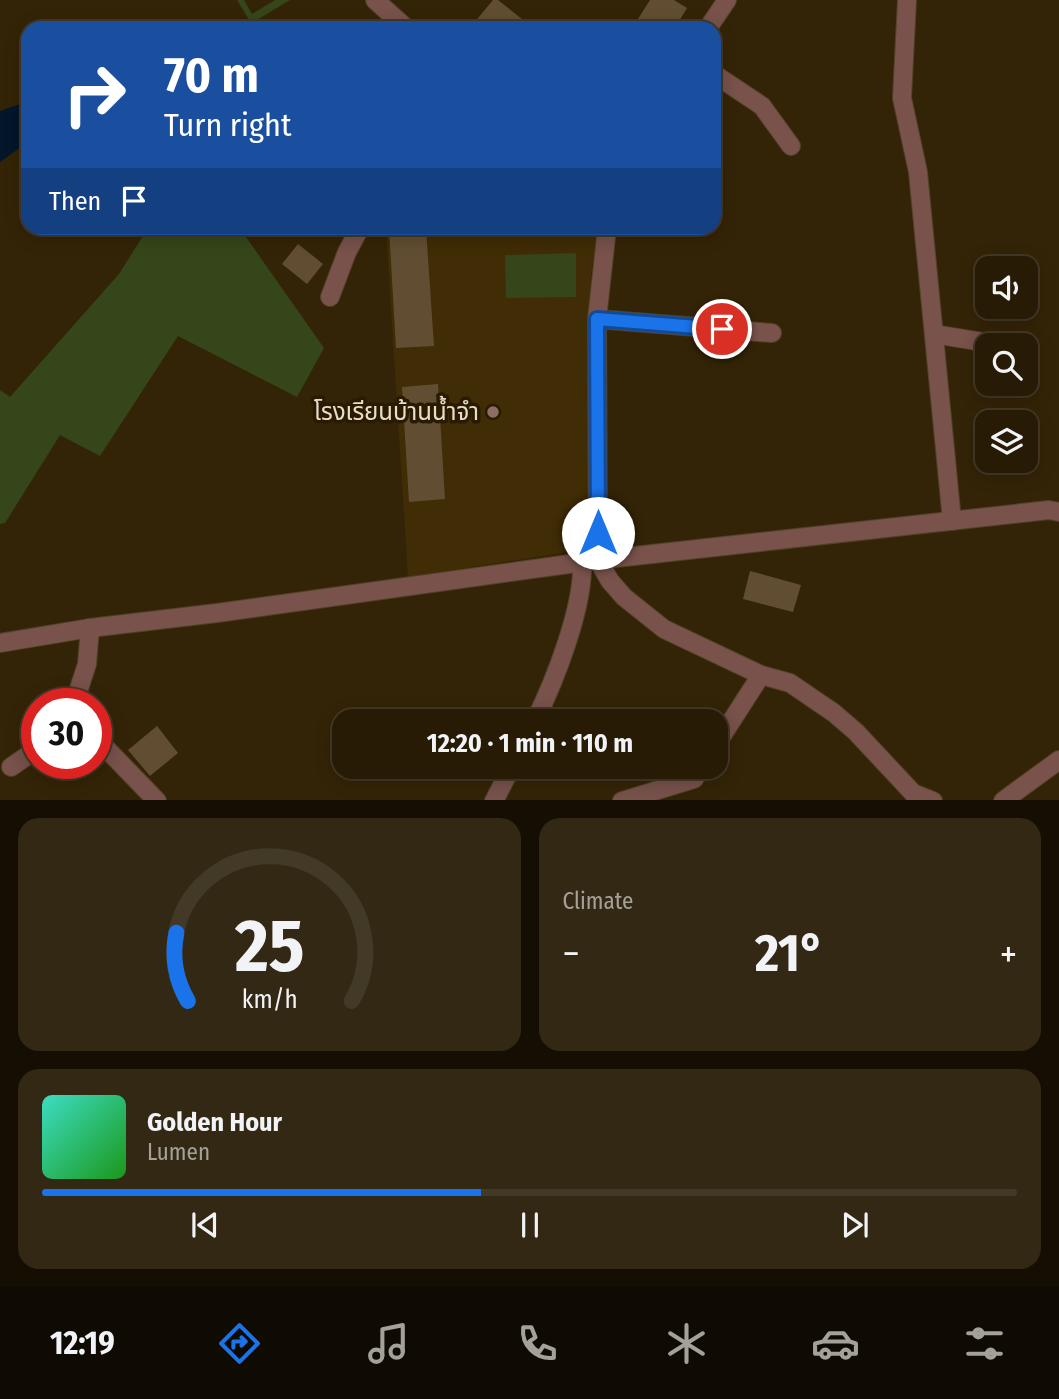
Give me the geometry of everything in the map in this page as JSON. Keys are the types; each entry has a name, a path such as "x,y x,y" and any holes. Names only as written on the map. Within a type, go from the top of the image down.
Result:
{"street":[{"path":"375,0 398,21"},
{"path":"713,21 727,0"},
{"path":"907,0 902,98 918,172 952,521"},
{"path":"721,79 762,106 792,146"},
{"path":"330,297 356,235"},
{"path":"541,709 564,650 590,561 597,319 606,235"},
{"path":"597,319 772,333"},
{"path":"934,334 975,341"},
{"path":"0,643 90,628 217,614 590,561 1049,510 1059,512"},
{"path":"590,561 624,597 664,629 761,675 790,683 834,713 856,732 913,793 933,800"},
{"path":"79,688 87,664 90,628"},
{"path":"728,726 761,675"},
{"path":"112,754 157,800"},
{"path":"11,767 21,760"},
{"path":"1003,800 1059,760"},
{"path":"494,800 505,779"},
{"path":"622,800 694,779"}],"shaded area":[{"name":"โรงเรียนบ้านน้ำจำ","path":"386,235 598,235 591,275 587,549 408,577"}],"green space":[{"path":"237,0 244,0 252,14 275,0 290,0 255,21 250,21"},
{"path":"144,235 245,235 324,348 297,397 178,336 100,456 60,435 5,523 0,524 0,390 10,397 119,274"},
{"path":"576,253 576,297 506,298 505,255"}],"water":[{"path":"21,104 21,147 0,162 0,111"}],"building":[{"path":"493,0 498,0 524,21 476,21"},
{"path":"650,0 674,0 687,8 679,21 638,19"},
{"path":"389,235 426,235 434,346 396,348"},
{"path":"298,244 323,264 307,284 282,264"},
{"path":"438,384 445,499 409,502 402,387"},
{"path":"750,571 801,585 793,612 743,599"},
{"path":"157,726 178,753 150,776 128,750"}],"place":[{"name":"โรงเรียนบ้านน้ำจำ","path":"493,412"}],"route":[{"path":"598,533 597,319 722,329"}]}
